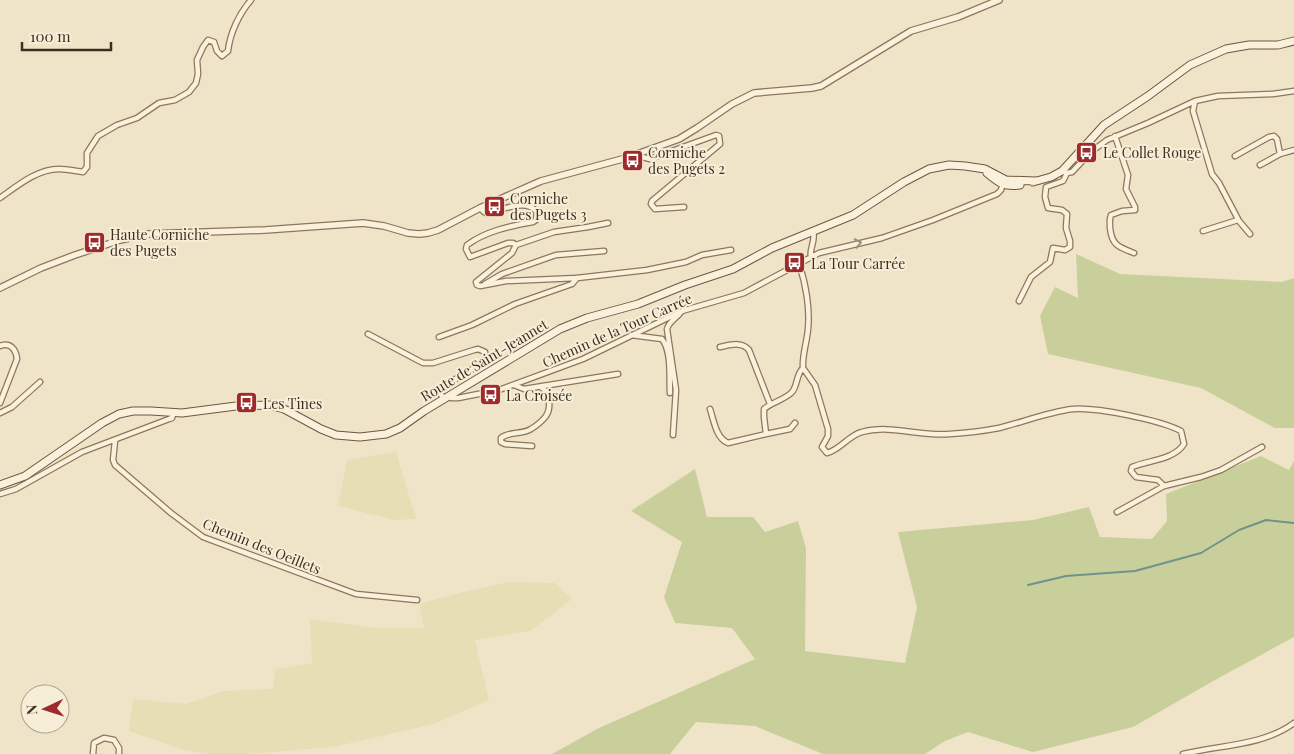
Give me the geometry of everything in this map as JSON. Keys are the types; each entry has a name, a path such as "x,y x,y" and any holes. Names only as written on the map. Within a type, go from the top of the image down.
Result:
{"main road":[{"path":"1002,181 1013,186 1064,172 1104,125 1190,65 1226,49 1249,45 1278,45 1294,42"},
{"name":"Route de Saint-Jeannet","path":"0,485 25,476 114,417 137,411 174,412 247,405 269,406 284,409 328,432 344,436 366,437 386,434 400,428 446,397 572,323 638,304 684,285 725,272 772,248 853,215 928,169 958,165 978,169 1002,181"}],"street":[{"path":"0,198 28,179 40,174 58,169 83,172 87,167 87,153 98,136 117,125 137,118 159,103 176,100 189,92 196,83 198,74 197,60 203,47 208,40 214,42 217,52 222,56 228,51 229,37 247,5 252,0"},
{"path":"0,288 40,268 101,246 136,236 363,224 384,226 419,234 438,230 480,208 541,181 599,166 686,136 744,97 754,93 821,86 911,31 999,0"},
{"path":"1019,301 1031,277 1050,262 1053,248 1065,250 1070,247 1066,226 1067,214 1062,210 1048,208 1045,197 1046,187 1063,182 1064,172 1072,172 1084,157 1098,145 1195,101 1218,96 1273,94 1294,91"},
{"path":"1195,101 1193,112 1212,174 1219,183 1238,220 1250,234"},
{"path":"640,153 642,157 650,159 716,135 719,136 720,144 652,201 651,204 655,209 684,207"},
{"path":"1115,136 1128,175 1126,189 1135,210 1122,210 1111,215 1111,237 1114,243 1134,253"},
{"path":"1235,156 1274,136 1277,139 1280,154"},
{"path":"1260,164 1280,154 1294,150"},
{"name":"Chemin de la Tour Carrée","path":"446,397 458,398 499,390 583,360 682,311 744,293 811,256 828,250 882,238 997,194 1002,181"},
{"path":"480,208 488,213 515,206 529,206 537,212 537,217 532,222 503,228 475,240 467,245 466,249 470,257 508,243 516,244 554,232 608,223"},
{"path":"1203,231 1238,220"},
{"path":"811,256 810,249 814,239 813,232"},
{"path":"516,244 512,253 476,282 477,285 506,280 577,278 656,269 686,262 702,255 731,250"},
{"path":"484,285 502,274 556,256 604,251"},
{"path":"766,434 764,409 770,404 788,396 793,390 797,376 803,368 808,329 808,312 803,274 799,264"},
{"path":"438,337 472,325 514,304 572,284 577,278"},
{"path":"673,435 676,390 666,328 682,311"},
{"path":"368,334 423,364 433,364 474,350 483,350 486,358 481,364 442,387 440,393 446,397"},
{"path":"631,335 665,341 668,354 670,393"},
{"path":"720,347 740,344 746,346 770,404"},
{"path":"0,346 12,346 17,359 0,403"},
{"path":"803,368 815,385 828,429 828,436 822,447 827,453 835,450 860,432 888,430 936,435 949,434 997,428 1073,409 1088,409 1156,422 1181,431 1184,444 1181,449 1166,457 1132,467 1131,471 1136,477 1158,480 1164,486"},
{"path":"514,385 524,389 618,374"},
{"path":"0,413 12,407 40,382"},
{"path":"532,446 505,444 501,442 501,438 504,435 524,433 532,429 547,415 549,399 546,390 541,387"},
{"path":"710,409 719,436 728,443 790,429 795,423"},
{"path":"0,494 16,489 82,452 172,418 174,412"},
{"name":"Chemin des Oeillets","path":"115,440 113,460 115,465 171,513 203,537 356,594 417,600"},
{"path":"1117,512 1164,486 1221,470 1262,447"},
{"path":"1183,754 1238,744 1263,737 1294,723"},
{"path":"93,754 94,743 104,738 114,740 119,748 118,754"}],"shaded area":[{"path":"396,452 416,519 394,520 338,506 347,460"},
{"path":"509,582 555,583 572,599 530,631 475,640 489,700 434,724 333,747 247,754 210,754 184,750 129,731 133,699 186,704 224,691 273,689 275,669 312,663 310,619 376,628 424,628 419,604"}],"green space":[{"path":"1076,254 1120,274 1282,282 1294,278 1294,428 1275,428 1201,388 1048,354 1040,316 1055,287 1078,298"},
{"path":"1261,456 1289,470 1294,461 1294,637 1133,727 1033,752 968,732 945,741 925,754 823,754 755,726 696,722 670,754 552,754 599,728 755,659 732,628 675,623 664,597 682,542 631,511 695,469 707,517 753,517 765,532 798,521 806,548 805,651 905,663 917,607 898,532 1033,520 1089,507 1100,537 1152,539 1167,521 1166,494"}],"waterway":[{"path":"1028,585 1066,576 1135,571 1201,553 1239,530 1266,520 1294,523"}],"place":[{"name":"Le Collet Rouge","path":"1087,152"},
{"name":"Corniche des Pugets 2","path":"632,160"},
{"name":"Corniche des Pugets 3","path":"494,206"},
{"name":"Haute Corniche des Pugets","path":"94,242"},
{"name":"La Tour Carrée","path":"795,263"},
{"name":"La Croisée","path":"490,395"},
{"name":"Les Tines","path":"247,403"}]}
